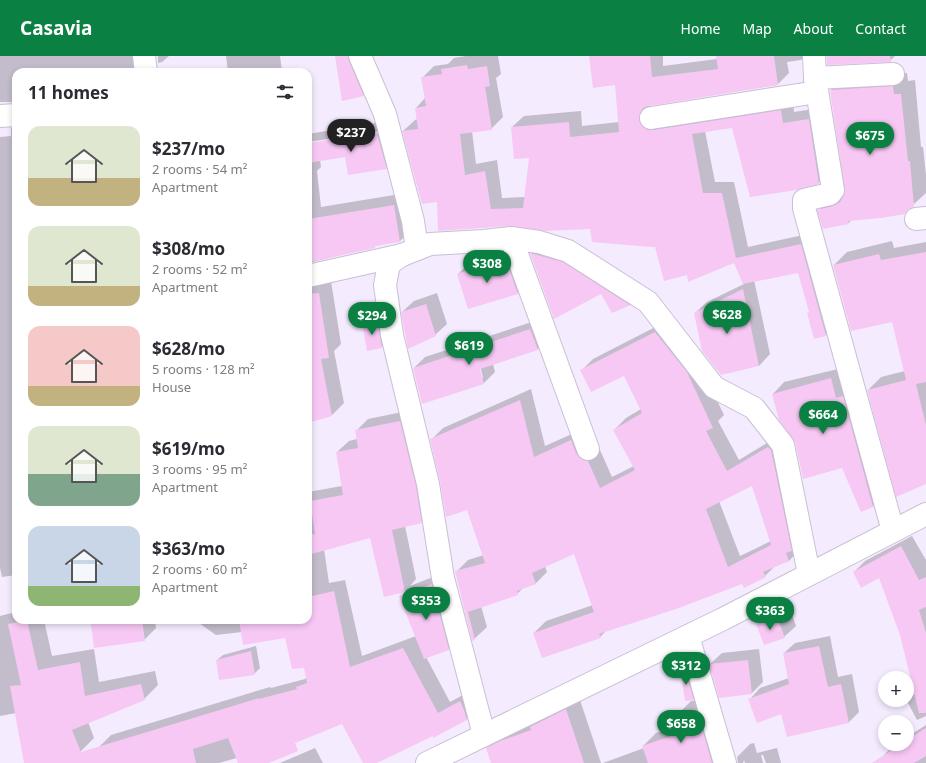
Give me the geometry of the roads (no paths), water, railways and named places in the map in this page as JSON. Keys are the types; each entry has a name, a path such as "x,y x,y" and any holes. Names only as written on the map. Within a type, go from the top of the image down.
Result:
{"street":[{"path":"144,56 146,68"},
{"path":"360,56 385,114 413,221 409,252"},
{"path":"814,56 816,85 833,190 830,194 804,200 804,208 893,531"},
{"path":"651,118 816,85 893,74"},
{"path":"0,116 12,115"},
{"path":"511,238 588,449"},
{"path":"312,275 409,252 430,244 511,238 539,242 568,251 648,302 714,387 754,408 783,445 809,574"},
{"path":"409,252 389,264 385,285 392,335 428,484 443,578 484,735"},
{"path":"427,763 688,636 926,514"},
{"path":"688,636 725,763"}]}
